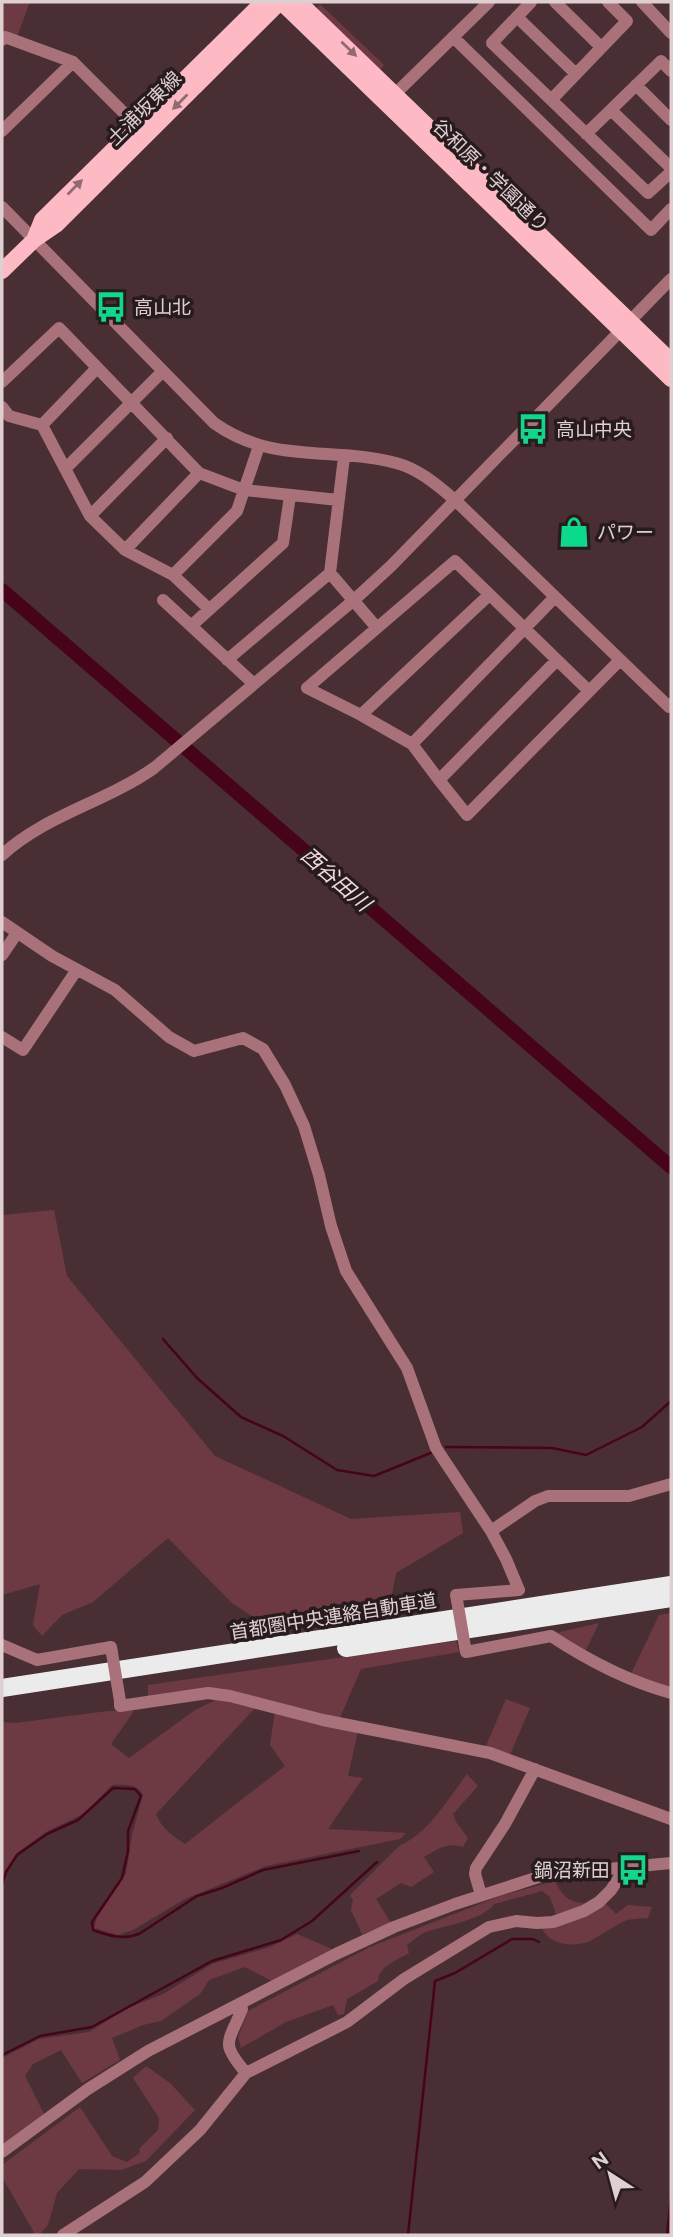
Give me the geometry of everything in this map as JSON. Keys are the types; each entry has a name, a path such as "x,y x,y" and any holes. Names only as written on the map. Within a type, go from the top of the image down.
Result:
{"highway":[{"name":"首都圏中央連絡自動車道","path":"2,1688 671,1585"},
{"name":"首都圏中央連絡自動車道","path":"2,1701 671,1598"}],"main road":[{"name":"土浦坂東線","path":"34,240 42,220 263,2"},
{"name":"土浦坂東線","path":"2,271 34,240 56,225 281,2"},
{"name":"谷和原・学園通り","path":"281,2 626,326 671,361"},
{"name":"谷和原・学園通り","path":"299,2 395,94 626,326 671,379"}],"street":[{"path":"395,94 489,2"},
{"path":"531,2 492,43 648,193 671,170 611,110"},
{"path":"555,2 601,47"},
{"path":"551,100 627,21 608,2"},
{"path":"644,2 671,33"},
{"path":"517,17 576,74"},
{"path":"2,40 5,37 73,62 137,126"},
{"path":"453,37 651,230 671,209"},
{"path":"586,134 661,61 671,71"},
{"path":"2,131 73,62"},
{"path":"636,85 671,120"},
{"path":"552,133 568,116"},
{"path":"2,207 214,423 259,446 282,451 397,463 423,475 455,500 670,707"},
{"path":"2,855 35,830 130,785 189,739 354,600 391,566 671,279"},
{"path":"2,382 59,328 199,473 244,490 338,500"},
{"path":"42,425 97,368"},
{"path":"65,469 162,372"},
{"path":"2,407 9,416 42,425 90,516 125,550 173,575 208,609"},
{"path":"90,516 167,438"},
{"path":"173,575 237,511 259,446"},
{"path":"227,660 330,573 344,457"},
{"path":"125,550 199,473"},
{"path":"191,626 283,543 290,496"},
{"path":"589,691 455,561 307,688 412,744 467,816 620,660"},
{"path":"330,573 377,628"},
{"path":"361,715 489,595"},
{"path":"412,744 555,597"},
{"path":"163,600 254,684"},
{"path":"439,780 557,660"},
{"path":"2,922 76,971 115,990 169,1037 194,1051 243,1038 263,1049 285,1085 304,1125 346,1271 407,1368 436,1448 491,1531 519,1590 456,1595 466,1652 551,1636 608,1670 671,1693"},
{"path":"2,955 16,933"},
{"path":"2,1037 23,1050 76,971"},
{"path":"491,1531 535,1501 548,1496 629,1496 671,1483"},
{"path":"2,1646 37,1660 111,1647 120,1706 208,1693 230,1696 323,1720 490,1753 671,1819"},
{"path":"481,1895 476,1868 505,1824 535,1769"},
{"path":"2,2152 118,2069 148,2051 363,1941 415,1918 545,1875 671,1863"},
{"path":"63,2235 145,2182 200,2130 246,2073 346,2022 404,1979 489,1927 516,1921 553,1922 584,1911 599,1902 611,1890 623,1866"},
{"path":"240,2004 242,2009 228,2043 231,2055 246,2073"}],"shaded area":[{"path":"2,2 30,2 17,37 2,32"},
{"path":"320,4 384,65 379,71 315,10"},
{"path":"54,1210 67,1276 215,1456 351,1519 460,1512 463,1533 396,1573 390,1605 274,1630 232,1603 168,1538 93,1602 62,1615 42,1636 33,1625 40,1584 2,1595 2,1215"},
{"path":"671,1613 671,1689 630,1676 659,1615"},
{"path":"599,1623 585,1652 552,1634"},
{"path":"456,1641 459,1652 361,1669 339,1720 234,1692 148,1697 148,1685"},
{"path":"222,1697 257,1706 156,1814 164,1828 176,1838 185,1844 285,1766 270,1745 275,1711 358,1731 348,1776 363,1778 328,1829 406,1833 400,1839 266,1866 185,1899 133,1930 118,1935 94,1928 97,1917 126,1874 132,1835 143,1794 133,1786 112,1785 85,1813 46,1832 18,1852 2,1878 2,1722 15,1723 108,1711 134,1711 111,1744 129,1758 195,1710"},
{"path":"506,1699 530,1708 509,1757 485,1748"},
{"path":"467,1774 478,1786 453,1814 468,1838 463,1847 447,1846 424,1857 434,1872 411,1887 401,1883 376,1899 391,1923 362,1934 351,1910 351,1894 399,1846 429,1824"},
{"path":"555,1881 567,1898 587,1903 577,1909 556,1914 550,1897 542,1891 494,1904 489,1910 463,1922 426,1932 407,1945 409,1953 385,1968 378,1981 347,1999 344,2014 338,2015 333,2005 286,2022 241,2048 238,2037 248,2011 370,1947 500,1896"},
{"path":"605,1903 616,1914 628,1905 652,1907 648,1918 625,1921 583,1943 556,1941 541,1927"},
{"path":"297,1934 334,1950 274,1982 245,1967 209,1980 200,1994 161,2021 143,2025 112,2038 120,2060 82,2083 61,2050 33,2064 25,2076 45,2116 2,2147 2,2058 39,2039 89,2032 128,2008 163,1994 212,1964 270,1947"},
{"path":"146,2066 170,2083 195,2110 146,2161 121,2170 79,2169 57,2193 48,2225 39,2235 31,2235 34,2233 2,2177 2,2165 80,2107 112,2156 127,2162 140,2153 139,2149 158,2130 159,2118 133,2078"}],"waterway":[{"name":"西谷田川","path":"2,590 671,1167"},
{"path":"163,1339 197,1378 241,1417 283,1436 337,1470 374,1476 433,1452"},
{"path":"446,1447 552,1448 586,1455 642,1427 671,1401"},
{"path":"2,1885 6,1872 17,1855 47,1834 78,1820 113,1788 135,1789 141,1796 128,1831 128,1851 122,1878 92,1922 93,1930 110,1935 127,1937 139,1934 197,1896 263,1870 359,1851"},
{"path":"2,2055 40,2036 92,2027 212,1961 281,1940 312,1921 377,1862"},
{"path":"408,2235 435,1981 455,1973 512,1939 533,1939 539,1942"},
{"path":"667,2235 671,2198"}],"place":[{"name":"高山北","path":"111,307"},
{"name":"高山中央","path":"533,429"},
{"name":"パワー","path":"574,532"},
{"name":"鍋沼新田","path":"633,1870"}]}
